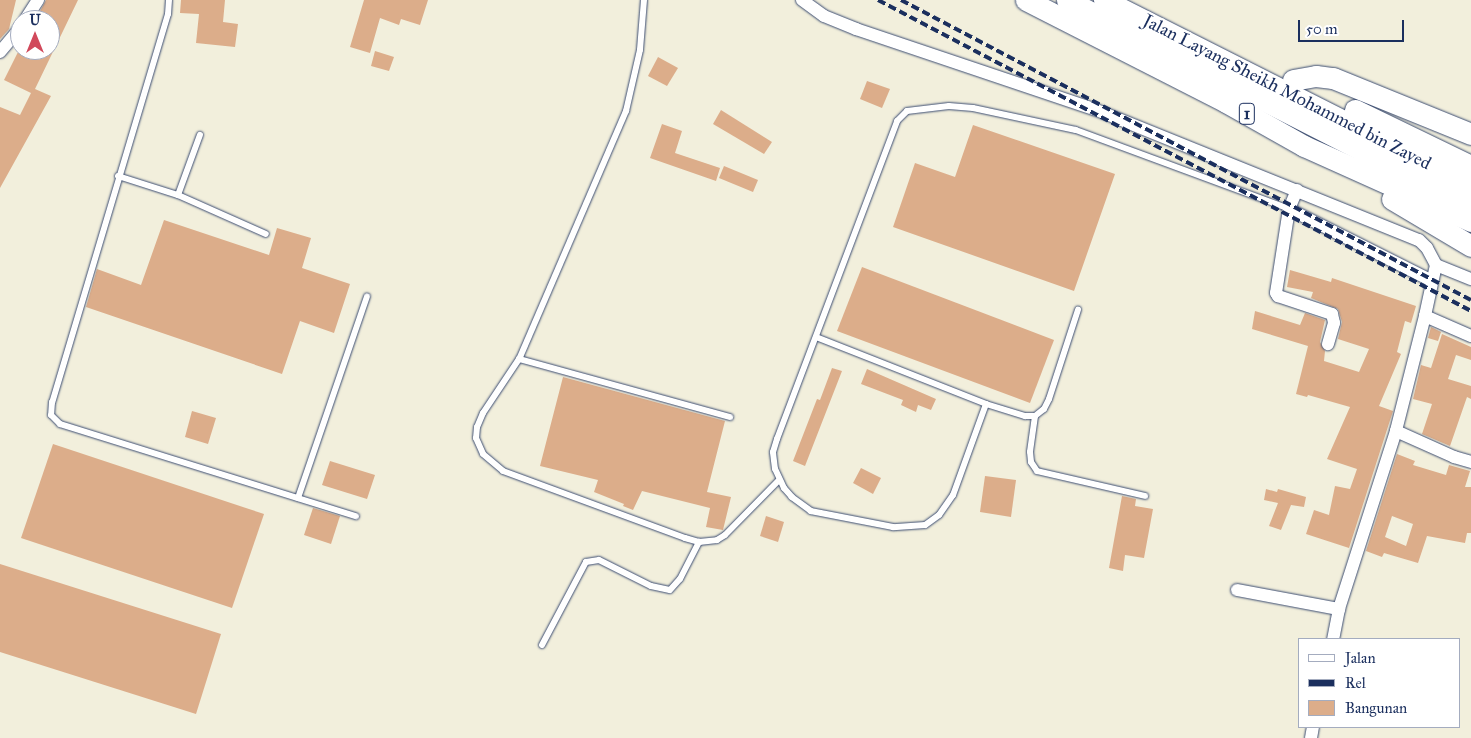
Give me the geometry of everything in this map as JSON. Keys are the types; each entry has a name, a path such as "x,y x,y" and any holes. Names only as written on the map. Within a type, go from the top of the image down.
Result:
{"highway":[{"name":"1","path":"1026,0 1226,102 1304,146 1471,221"},
{"name":"Jalan Layang Sheikh Mohammed bin Zayed","path":"1067,0 1471,206"},
{"name":"Jalan Layang Sheikh Mohammed bin Zayed","path":"1104,0 1471,184"},
{"path":"1127,0 1471,166"},
{"path":"1293,80 1316,76 1333,78 1471,134"},
{"path":"1304,146 1471,246"}],"street":[{"path":"802,0 824,16 856,29 1094,109 1419,240 1427,248 1436,265 1471,279"},
{"path":"0,52 10,40"},
{"path":"1296,190 1289,209 1276,293 1278,296 1332,314 1334,323 1328,344"},
{"path":"1289,209 1432,281"},
{"path":"1332,638 1339,609 1396,431 1436,265"},
{"path":"1425,316 1471,336"},
{"path":"1396,431 1454,457 1471,462"},
{"path":"1237,590 1339,609"}],"lane":[{"path":"169,0 168,14 118,176 52,402 52,418 60,424 356,516"},
{"path":"644,0 640,50 626,111 519,359 488,403 477,427 478,444 488,459 503,471 699,542 717,540 725,535 779,480"},
{"path":"986,404 953,495 939,515 925,525 893,528 811,511 792,497 779,480 773,462 774,448 897,121 907,111 949,106 973,108 1076,130 1289,209"},
{"path":"178,195 200,135"},
{"path":"118,176 178,195 266,234"},
{"path":"298,498 367,297"},
{"path":"816,338 986,404 1025,416 1035,416 1044,409 1049,399 1078,310"},
{"path":"519,359 730,417"},
{"path":"1035,416 1030,452 1031,462 1037,471 1145,496"},
{"path":"542,646 586,562 598,560 651,586 670,590 680,580 699,542"}],"building":[{"path":"0,0 16,0 14,10 10,10 9,29 0,39"},
{"path":"46,0 78,0 60,37 60,10 41,10"},
{"path":"181,0 225,0 223,22 238,24 235,47 196,43 199,14 180,13"},
{"path":"364,0 428,0 420,25 401,19 399,25 380,18 370,53 350,47"},
{"path":"375,51 394,57 389,71 371,66"},
{"path":"658,57 678,68 667,86 648,76"},
{"path":"14,60 49,60 35,89 51,96 0,188 0,107 20,115 31,93 4,80"},
{"path":"867,81 890,89 882,108 860,99"},
{"path":"721,110 772,142 764,154 713,124"},
{"path":"662,124 682,131 675,153 720,168 716,181 650,158"},
{"path":"973,125 1115,174 1074,291 893,227 915,163 955,177"},
{"path":"724,166 758,180 753,192 719,178"},
{"path":"164,220 269,255 277,228 311,238 302,268 350,284 334,333 300,321 282,374 86,307 97,269 141,285"},
{"path":"862,267 1054,340 1030,403 837,331"},
{"path":"1290,270 1331,282 1332,278 1416,306 1411,323 1405,321 1397,352 1401,354 1379,406 1393,411 1349,548 1306,534 1314,510 1329,515 1335,486 1350,489 1357,469 1327,459 1350,407 1308,395 1307,397 1296,394 1308,346 1252,329 1255,311 1300,325 1305,313 1325,320 1320,342 1325,351 1324,361 1359,372 1369,349 1338,339 1342,322 1338,309 1311,298 1313,292 1287,287"},
{"path":"1431,327 1441,332 1438,341 1428,338"},
{"path":"1442,334 1471,347 1471,360 1456,355 1448,379 1471,386 1471,399 1467,397 1450,446 1422,434 1432,404 1413,399 1421,365 1431,368"},
{"path":"832,368 842,371 805,466 793,461 817,399 820,400"},
{"path":"867,369 936,399 931,410 918,405 916,412 901,405 903,400 861,384"},
{"path":"563,377 725,421 707,492 731,497 723,530 706,527 710,508 642,491 633,510 623,506 624,504 594,492 598,480 540,466"},
{"path":"192,411 216,418 208,444 185,437"},
{"path":"53,444 264,514 232,608 21,538"},
{"path":"1397,454 1415,461 1413,465 1446,475 1449,465 1470,471 1465,487 1471,487 1471,533 1467,533 1465,543 1427,536 1418,563 1384,553 1382,557 1366,551","holes":["1392,516 1413,524 1406,546 1385,537"]},
{"path":"330,461 375,475 367,499 322,485"},
{"path":"861,468 881,478 873,494 853,483"},
{"path":"985,476 1016,480 1011,517 980,512"},
{"path":"1266,489 1277,492 1278,489 1306,497 1304,507 1291,505 1281,530 1269,526 1278,503 1264,500"},
{"path":"1122,496 1136,499 1135,506 1153,509 1144,558 1125,555 1123,571 1109,568"},
{"path":"313,508 340,516 331,544 304,535"},
{"path":"766,516 784,522 778,542 760,536"},
{"path":"0,564 221,634 196,714 0,652"}],"railway":[{"path":"878,0 1471,311"},
{"path":"901,0 1471,300"}]}
